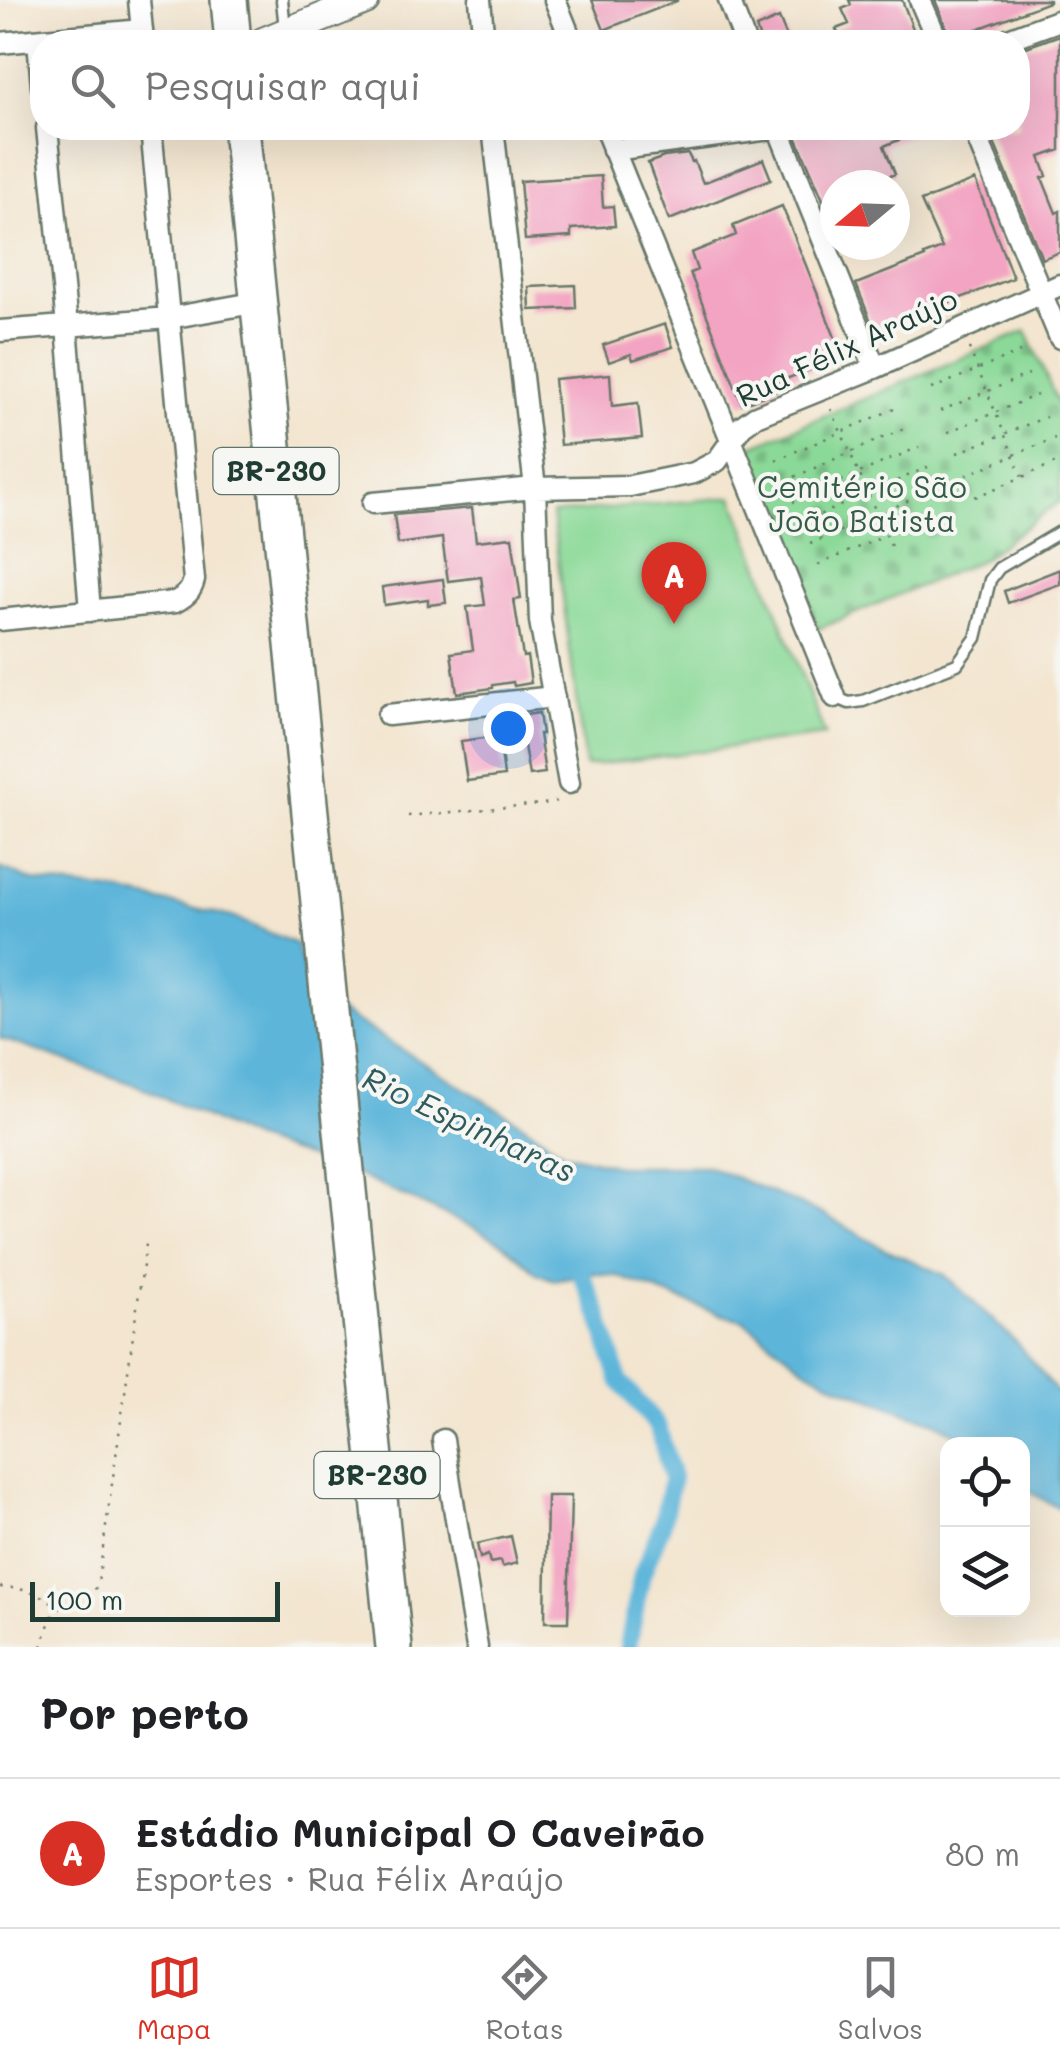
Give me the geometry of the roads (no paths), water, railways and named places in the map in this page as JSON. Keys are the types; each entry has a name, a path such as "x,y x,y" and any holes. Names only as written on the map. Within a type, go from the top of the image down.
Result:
{"highway":[{"path":"228,0 232,30"},
{"name":"BR-230","path":"243,140 394,1647"}],"street":[{"path":"140,0 142,30"},
{"path":"293,30 366,0"},
{"path":"480,0 483,30"},
{"path":"555,0 567,30"},
{"path":"729,0 740,30"},
{"path":"920,0 933,30"},
{"path":"1030,31 1060,20"},
{"path":"0,43 30,41"},
{"path":"48,140 90,610"},
{"path":"0,620 175,602 186,595 194,580 152,140"},
{"path":"493,140 535,488 540,621 569,783"},
{"path":"610,140 835,697"},
{"path":"614,150 689,140"},
{"path":"783,140 875,368"},
{"path":"979,140 1051,289 1060,338"},
{"name":"Rua Félix Araújo","path":"373,502 535,488 630,486 694,474 717,461 742,426 756,416 1051,289"},
{"path":"0,331 170,318 259,302"},
{"path":"388,715 554,697"},
{"path":"443,1440 477,1647"}],"lane":[{"path":"276,30 282,0"},
{"path":"835,697 849,703 863,702 957,664 976,638 990,580 999,568 1060,532"}],"water":[{"path":"0,867 33,881 119,892 232,917 296,944 311,994 344,1170 252,1139 139,1086 0,1038"},
{"name":"Rio Espinharas","path":"331,1006 564,1153 617,1166 708,1166 823,1214 883,1248 945,1275 1017,1343 1060,1396 1060,1509 1030,1492 1030,1437 961,1437 936,1422 836,1385 803,1367 743,1320 617,1276 592,1273 554,1280 538,1274 505,1245 475,1228 348,1171"}],"waterway":[{"path":"572,1254 599,1314 619,1380 658,1427 672,1478 662,1525 642,1574 628,1647"}],"place":[{"name":"Estádio Municipal O Caveirão","path":"674,624"}],"park label":[{"name":"Cemitério São João Batista","path":"862,505"}]}
